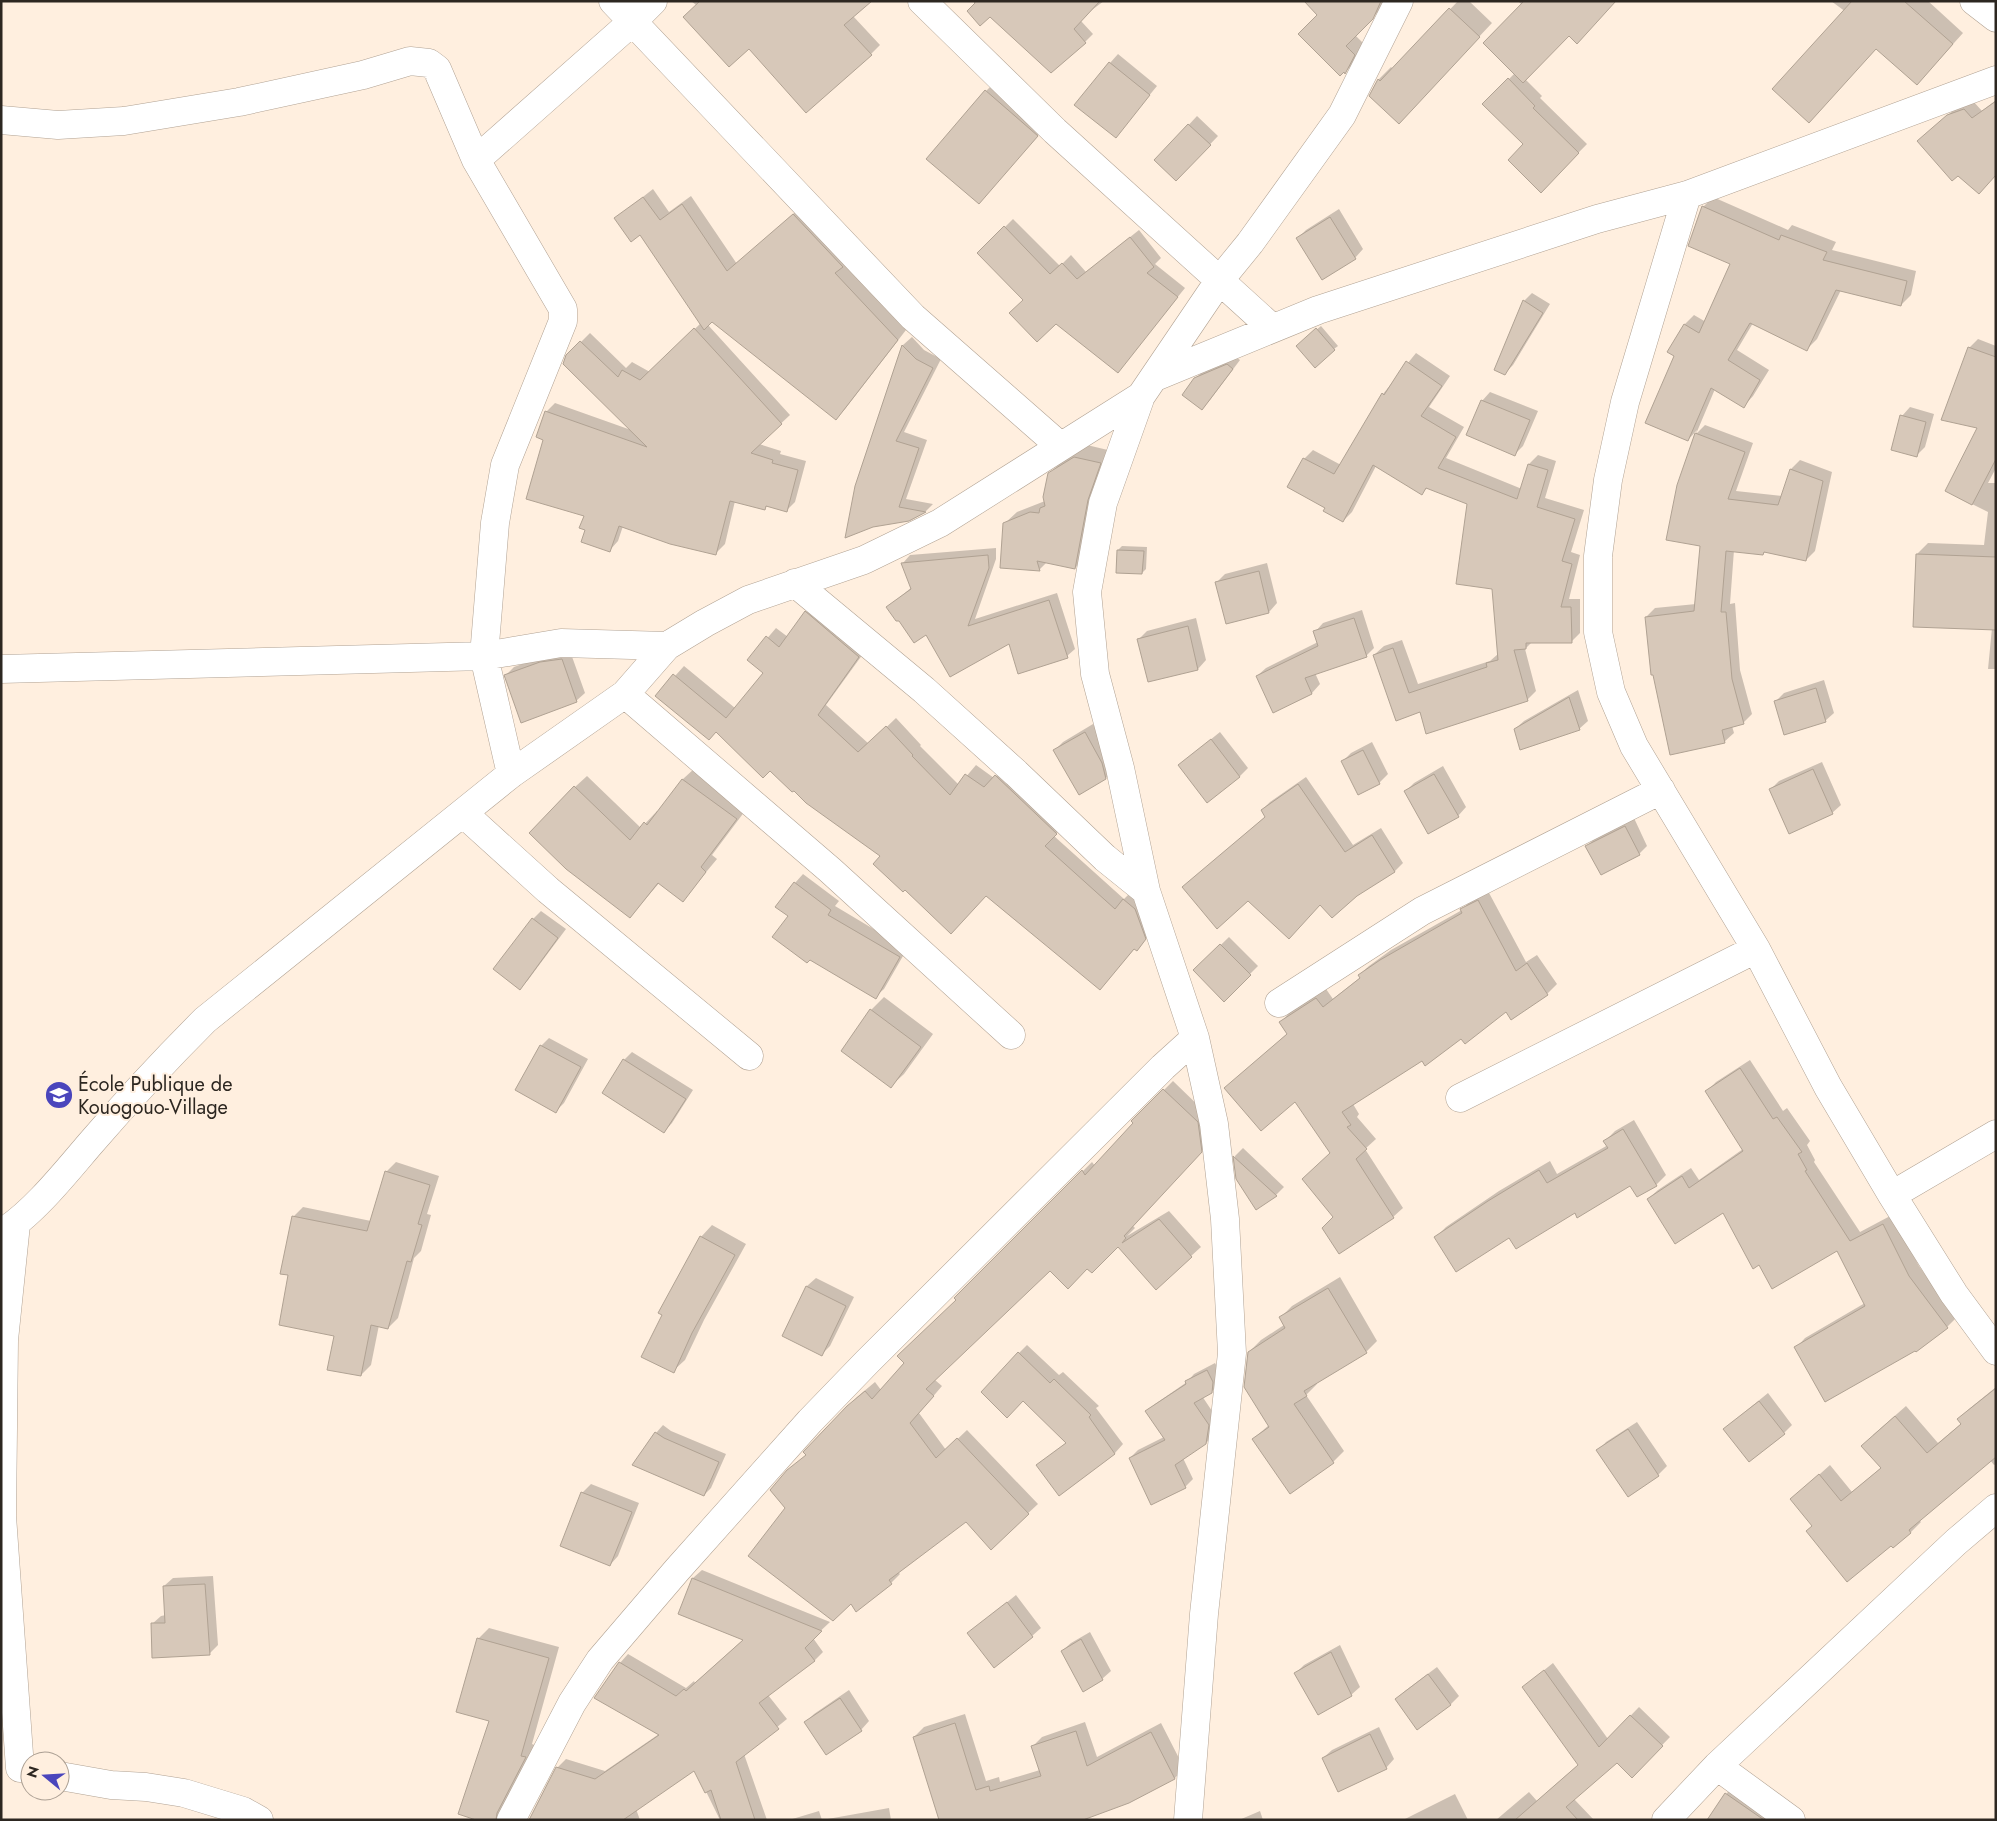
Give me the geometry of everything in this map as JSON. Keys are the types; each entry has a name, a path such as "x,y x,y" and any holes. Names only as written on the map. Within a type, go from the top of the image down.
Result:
{"street":[{"path":"613,1 913,317 1060,446"},
{"path":"476,160 632,22 653,1"},
{"path":"922,1 1055,131 1272,328"},
{"path":"1188,1820 1204,1614 1232,1353 1225,1219 1214,1124 1195,1038 1146,891 1120,768 1095,674 1087,592 1103,502 1148,386 1219,281 1250,243 1342,115 1399,1"},
{"path":"1974,1 1996,18"},
{"path":"1,120 58,125 124,121 239,102 363,75 410,61 429,63 437,69 476,160 563,310 563,321 556,340 529,401 505,465 495,523 484,656 511,774"},
{"path":"17,1768 2,1516 4,1340 9,1229 68,1169 160,1065 205,1020 511,774 625,694 668,646 748,600 864,560 940,523 1018,475 1148,386 1272,328 1318,310 1597,219 1687,195 1996,80"},
{"path":"1687,195 1625,402 1608,480 1598,556 1598,632 1611,692 1634,746 1756,949 1828,1087 1954,1294 1996,1351"},
{"path":"795,583 924,690 1016,773 1105,858 1146,891"},
{"path":"1,669 484,656 562,643 668,646"},
{"path":"625,694 830,870 1011,1035"},
{"path":"1279,1003 1422,911 1661,790"},
{"path":"462,813 548,890 749,1056"},
{"path":"1460,1098 1756,949"},
{"path":"511,1820 572,1703 596,1668 677,1570 810,1421 867,1362 1163,1067 1195,1038"},
{"path":"1892,1195 1996,1134"},
{"path":"1666,1820 1717,1766 1956,1542 1996,1508"},
{"path":"1717,1766 1791,1820"},
{"path":"70,1778 110,1785 146,1787 184,1793 243,1811 259,1820"}],"building":[{"path":"700,1 872,1 844,25 872,55 806,113 749,49 729,67 683,17"},
{"path":"974,1 1100,1 1074,29 1086,43 1051,73 990,17 980,26 967,11 975,3"},
{"path":"1304,1 1381,1 1373,19 1346,46 1355,55 1345,74 1344,72 1340,76 1298,34 1317,15"},
{"path":"1524,1 1616,1 1577,44 1569,36 1523,83 1483,43"},
{"path":"1852,1 1904,1 1953,44 1917,85 1876,49 1809,123 1772,89"},
{"path":"1449,8 1480,37 1399,124 1369,96 1378,79 1380,81"},
{"path":"1109,62 1150,95 1116,138 1074,105"},
{"path":"1508,78 1535,106 1533,108 1579,153 1541,193 1508,160 1523,144 1482,104"},
{"path":"985,90 1038,136 979,204 926,159"},
{"path":"1996,101 1996,175 1979,194 1958,176 1952,181 1917,141 1947,115 1964,109 1972,118"},
{"path":"1188,124 1211,145 1176,181 1154,160"},
{"path":"643,197 660,220 682,204 727,271 793,214 843,267 835,273 898,340 836,420 712,322 704,330 640,235 631,242 614,218"},
{"path":"1702,206 1779,240 1781,235 1827,252 1823,260 1907,281 1901,306 1836,290 1807,351 1750,323 1728,360 1760,380 1744,408 1711,388 1688,441 1645,423 1674,356 1667,352 1684,324 1699,333 1730,264 1688,246"},
{"path":"1330,217 1356,259 1322,280 1296,238"},
{"path":"1004,226 1050,274 1062,263 1077,279 1130,237 1154,267 1147,273 1178,297 1118,373 1056,324 1037,342 1009,313 1023,300 977,253"},
{"path":"1523,300 1543,313 1505,375 1494,370"},
{"path":"694,328 782,424 751,453 773,460 772,463 798,470 787,512 766,506 765,510 730,501 716,555 670,544 619,526 610,552 581,542 585,530 579,528 584,516 526,499 543,440 536,437 545,411 647,447 563,364 566,355 580,341 618,377 622,370 640,380"},
{"path":"1316,328 1335,350 1315,368 1296,346"},
{"path":"902,345 916,359 933,368 896,441 919,448 899,507 926,512 909,521 873,527 845,538 855,486"},
{"path":"1968,347 1996,357 1996,459 1972,505 1945,491 1977,428 1941,420"},
{"path":"1406,361 1442,386 1421,416 1456,437 1438,468 1517,499 1528,464 1548,470 1537,507 1575,519 1562,561 1572,564 1561,607 1571,607 1572,643 1526,643 1526,649 1514,650 1528,701 1426,734 1420,712 1396,721 1373,655 1393,648 1409,693 1487,667 1486,663 1498,660 1492,589 1456,584 1467,504 1426,488 1422,495 1373,465 1343,522 1323,511 1325,508 1287,487 1303,458 1334,474 1382,393 1384,395"},
{"path":"1227,364 1233,369 1202,410 1182,395 1194,378"},
{"path":"1481,400 1530,420 1515,456 1466,435"},
{"path":"1900,415 1926,422 1917,457 1891,450"},
{"path":"1695,433 1745,452 1728,499 1778,505 1790,469 1823,481 1806,561 1764,552 1763,555 1726,551 1721,612 1726,612 1732,679 1744,724 1722,730 1725,743 1670,755 1653,675 1651,675 1645,617 1694,611 1700,546 1666,540 1677,485"},
{"path":"1074,457 1101,463 1088,500 1075,569 1037,561 1040,571 1000,568 1003,523 1030,512 1039,513 1040,508 1045,506 1043,497 1048,473"},
{"path":"1117,550 1144,551 1142,574 1116,573"},
{"path":"1916,554 1996,557 1996,630 1913,627"},
{"path":"988,555 989,568 968,626 1049,600 1068,658 1018,674 1009,644 950,677 926,635 914,643 899,621 896,621 886,607 911,589 901,563"},
{"path":"1259,571 1269,613 1226,624 1215,582"},
{"path":"805,611 859,657 818,715 858,752 886,726 950,795 965,774 984,787 995,775 1057,834 1045,846 1115,909 1123,899 1135,909 1146,939 1137,951 1134,949 1100,990 986,896 951,934 905,890 903,892 873,864 880,856 806,803 770,771 763,778 716,732 709,740 655,696 673,674 726,718 763,673 747,660 766,636 779,647"},
{"path":"1354,618 1367,657 1305,678 1312,694 1273,713 1256,676 1318,646 1313,631"},
{"path":"1188,626 1198,670 1148,682 1137,639"},
{"path":"562,659 577,702 521,723 504,675 540,662"},
{"path":"1816,688 1826,722 1784,735 1774,701"},
{"path":"1569,697 1580,730 1520,750 1514,729"},
{"path":"1085,732 1102,763 1106,779 1079,795 1053,750"},
{"path":"1211,739 1240,777 1207,803 1178,765"},
{"path":"1363,750 1380,784 1358,795 1341,761"},
{"path":"1813,769 1833,814 1789,834 1769,789"},
{"path":"1434,774 1459,817 1428,834 1404,791"},
{"path":"682,779 737,819 701,867 706,872 683,902 658,883 630,918 566,869 529,833 574,786 630,840 644,822 647,825"},
{"path":"1298,784 1345,852 1372,835 1395,872 1357,896 1332,918 1320,905 1289,939 1248,901 1217,929 1182,887 1265,817 1261,810"},
{"path":"1625,826 1640,855 1601,875 1585,846"},
{"path":"794,882 831,910 828,915 900,957 876,999 810,960 807,963 772,937 788,916 775,907"},
{"path":"1478,900 1516,971 1527,963 1548,995 1511,1020 1506,1012 1465,1044 1461,1039 1425,1066 1422,1061 1342,1112 1351,1125 1347,1127 1367,1149 1356,1159 1394,1218 1339,1254 1322,1228 1333,1217 1302,1179 1330,1153 1295,1102 1261,1131 1224,1088 1287,1034 1279,1022 1316,998 1323,1007 1360,978 1358,975 1380,960 1462,913 1460,909"},
{"path":"532,918 558,938 520,990 493,969"},
{"path":"1220,944 1251,975 1224,1002 1193,970"},
{"path":"870,1009 921,1047 891,1088 841,1051"},
{"path":"540,1045 581,1067 556,1113 515,1090"},
{"path":"623,1059 686,1099 664,1133 602,1093"},
{"path":"1740,1068 1773,1119 1777,1117 1802,1152 1798,1154 1807,1170 1805,1171 1850,1241 1883,1224 1909,1276 1948,1328 1916,1352 1825,1402 1794,1347 1865,1306 1837,1251 1772,1289 1759,1265 1753,1269 1723,1213 1675,1244 1647,1199 1682,1176 1689,1188 1743,1151 1705,1091"},
{"path":"1163,1089 1198,1122 1202,1152 1124,1236 1126,1238 1122,1243 1159,1219 1192,1257 1156,1290 1118,1247 1092,1273 1087,1269 1068,1289 1050,1271 926,1389 934,1396 910,1423 936,1458 957,1438 1029,1514 991,1550 966,1522 889,1580 892,1584 856,1612 851,1604 833,1621 748,1556 785,1508 770,1490 787,1470 806,1455 803,1452 847,1406 865,1391 872,1399 904,1363 897,1356 956,1300 954,1298 1082,1170 1085,1175 1133,1123 1131,1121"},
{"path":"1623,1129 1657,1186 1637,1197 1630,1186 1577,1218 1575,1213 1516,1249 1509,1238 1456,1272 1434,1237 1539,1170 1547,1183 1608,1148 1603,1141"},
{"path":"1233,1156 1277,1196 1256,1210 1236,1179"},
{"path":"385,1171 430,1185 418,1224 422,1225 411,1262 407,1261 388,1329 371,1325 361,1376 327,1370 334,1336 279,1325 288,1275 280,1274 292,1216 367,1231"},
{"path":"700,1236 735,1255 692,1333 674,1373 641,1357 662,1315 658,1313"},
{"path":"806,1286 846,1306 822,1356 782,1336"},
{"path":"1328,1288 1367,1353 1304,1391 1307,1396 1294,1404 1334,1463 1290,1494 1252,1439 1269,1427 1244,1387 1248,1352 1285,1328 1279,1317"},
{"path":"1018,1352 1050,1383 1054,1379 1091,1415 1089,1417 1115,1454 1059,1496 1036,1465 1066,1443 1023,1401 1007,1418 981,1392"},
{"path":"1207,1370 1213,1382 1212,1393 1194,1403 1209,1425 1206,1444 1175,1465 1186,1488 1151,1505 1129,1458 1165,1440 1145,1411 1186,1384 1185,1381"},
{"path":"1996,1388 1996,1457 1909,1530 1911,1533 1893,1548 1891,1546 1847,1582 1806,1531 1812,1526 1790,1499 1819,1474 1841,1501 1881,1468 1861,1446 1895,1416 1927,1453 1961,1424 1957,1419"},
{"path":"1759,1401 1785,1434 1749,1462 1723,1429"},
{"path":"1628,1429 1659,1476 1628,1497 1596,1450"},
{"path":"655,1432 664,1438 719,1462 704,1496 632,1465"},
{"path":"581,1492 632,1512 610,1566 560,1546"},
{"path":"692,1578 822,1631 805,1648 815,1661 759,1703 779,1729 736,1762 755,1820 721,1820 711,1790 705,1793 694,1771 623,1820 529,1820 556,1767 595,1779 659,1735 594,1698 619,1662 676,1696 684,1689 686,1691 743,1640 678,1614"},
{"path":"205,1584 210,1655 152,1658 151,1623 165,1623 163,1586"},
{"path":"1007,1602 1033,1637 994,1668 967,1633"},
{"path":"477,1638 549,1658 521,1756 526,1757 497,1813 496,1820 476,1820 458,1814 489,1721 456,1712"},
{"path":"1081,1639 1103,1680 1083,1692 1061,1651"},
{"path":"1331,1652 1352,1696 1318,1715 1294,1673"},
{"path":"1544,1670 1599,1747 1630,1715 1663,1746 1632,1778 1617,1763 1566,1807 1578,1820 1515,1820 1578,1765 1522,1687"},
{"path":"1428,1674 1451,1705 1417,1730 1395,1699"},
{"path":"840,1698 862,1731 826,1755 804,1722"},
{"path":"955,1723 976,1790 989,1786 990,1791 1041,1776 1031,1746 1076,1731 1087,1766 1151,1732 1175,1779 1129,1803 1083,1820 939,1820 913,1737"},
{"path":"1370,1734 1387,1769 1338,1792 1322,1758"},
{"path":"1725,1793 1764,1820 1707,1820"}],"place":[{"name":"École Publique de Kouogouo-Village","path":"59,1095"}]}
